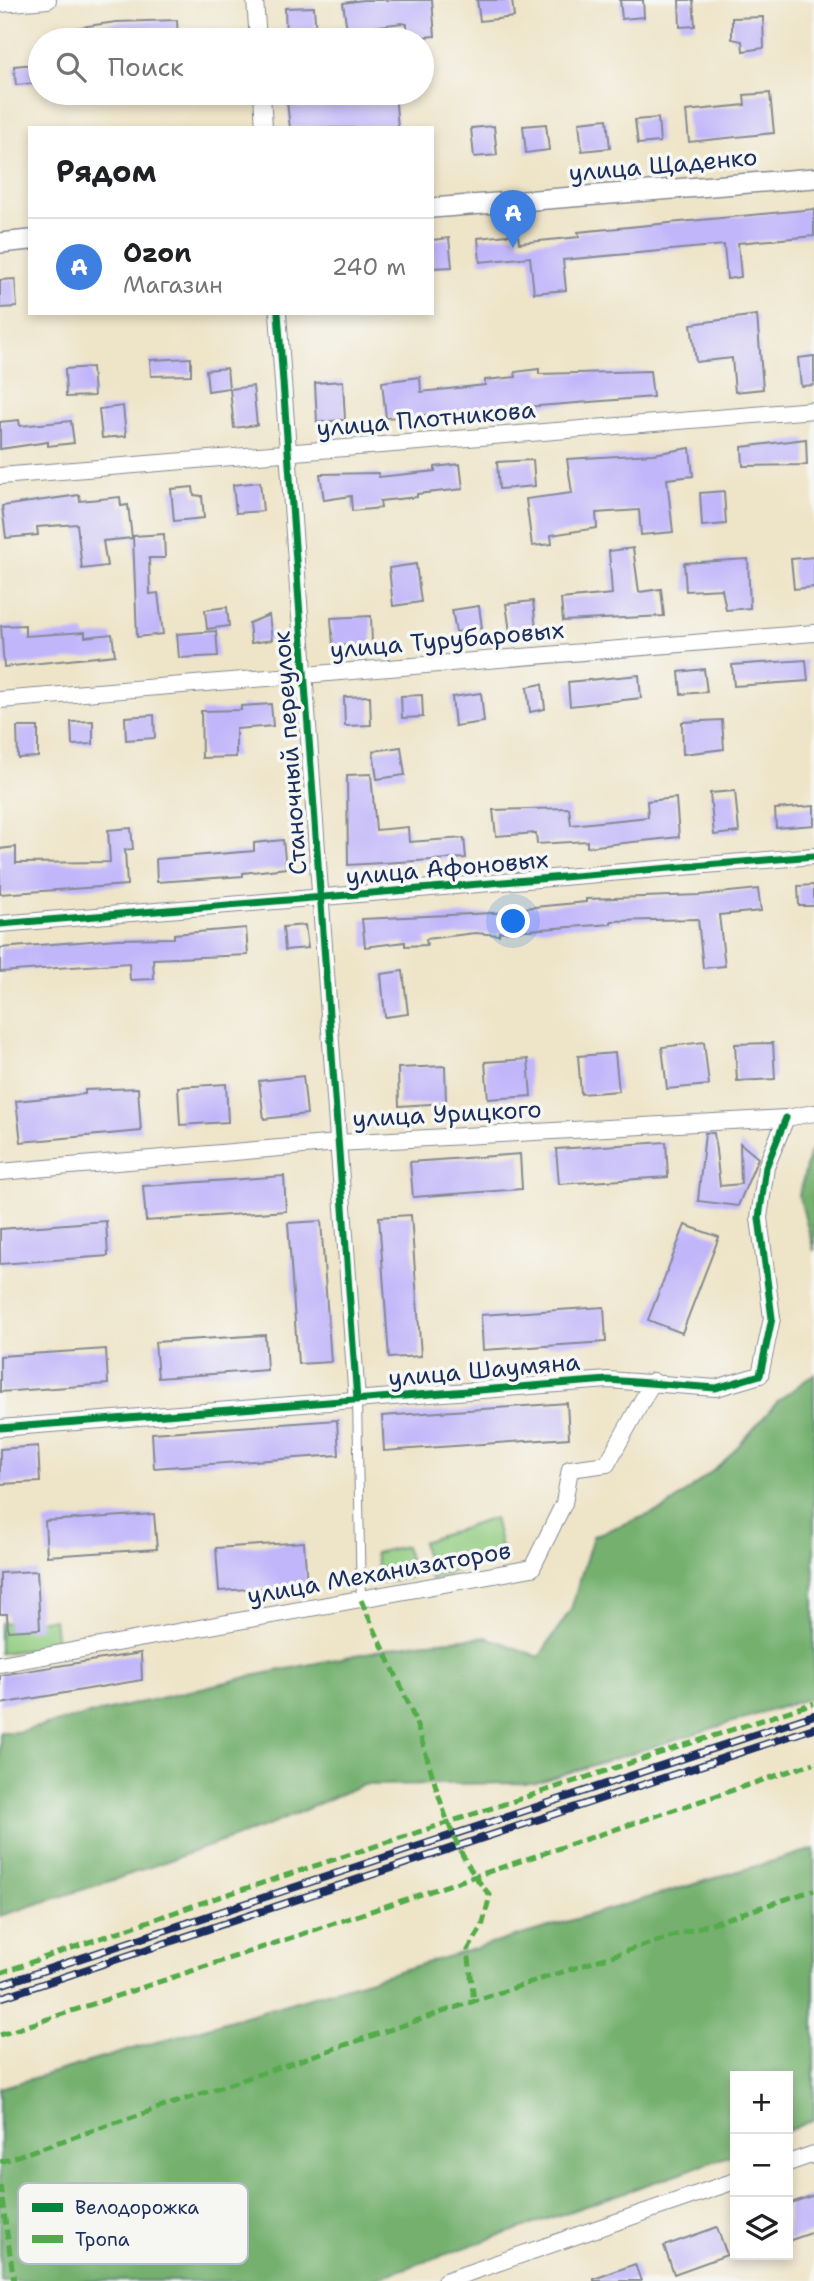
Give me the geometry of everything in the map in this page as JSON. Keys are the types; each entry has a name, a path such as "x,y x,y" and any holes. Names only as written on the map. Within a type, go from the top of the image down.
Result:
{"street":[{"path":"0,4 48,0"},
{"path":"255,0 257,28"},
{"path":"263,105 264,126"},
{"name":"улица Щаденко","path":"434,208 814,178"},
{"path":"0,243 28,240"},
{"name":"Станочный переулок","path":"278,315 357,1400"},
{"name":"улица Плотникова","path":"0,476 814,410"},
{"name":"улица Турубаровых","path":"0,700 814,633"},
{"name":"улица Афоновых","path":"0,924 814,856"},
{"name":"улица Урицкого","path":"0,1172 338,1143 786,1118 814,1113"},
{"name":"улица Шаумяна","path":"0,1428 608,1380 653,1381 716,1388 760,1375 772,1318 759,1218 766,1167 786,1118"},
{"name":"улица Механизаторов","path":"0,1664 532,1568 565,1503 570,1469 607,1464 653,1381"},
{"path":"793,2161 814,2154"},
{"path":"445,2281 730,2183"}],"lane":[{"path":"357,1400 360,1600"}],"green space":[{"path":"814,1149 814,1251 799,1195 810,1151"},
{"path":"814,1374 814,1697 535,1783 361,1785 275,1823 116,1879 0,1916 0,1732 17,1732 252,1676 416,1643 487,1637 539,1657 571,1609 593,1536 666,1508 725,1461 779,1400"},
{"path":"494,1518 502,1552 431,1580 422,1542"},
{"path":"405,1546 415,1577 381,1582 375,1553"},
{"path":"54,1619 57,1646 0,1653 0,1623"},
{"path":"814,1849 814,2119 793,2129 793,2071 730,2071 730,2156 369,2281 0,2281 0,2088"}],"building":[{"path":"363,0 432,0 435,36 434,28 407,28 407,24 402,23 347,28 343,3"},
{"path":"477,0 512,0 514,17 480,21"},
{"path":"620,0 643,0 644,17 622,19"},
{"path":"679,0 693,0 695,26 680,27"},
{"path":"314,7 316,28 286,28 285,8"},
{"path":"763,17 764,48 743,51 742,41 732,39 732,18"},
{"path":"177,20 177,28 73,28 116,22"},
{"path":"28,65 28,84 16,85 14,66"},
{"path":"770,93 774,133 689,142 686,111 745,105 744,95"},
{"path":"287,105 396,105 398,126 290,126"},
{"path":"658,118 660,142 638,144 635,120"},
{"path":"607,119 610,148 582,151 579,122"},
{"path":"546,124 549,150 526,153 523,126"},
{"path":"494,126 497,155 474,157 471,128"},
{"path":"814,209 814,236 738,243 741,277 727,279 724,245 563,260 566,290 534,293 530,257 480,262 478,238 518,234 519,243 579,237 578,232"},
{"path":"449,238 452,267 434,268 434,240"},
{"path":"15,279 17,307 0,308 0,280"},
{"path":"757,315 763,389 735,392 732,358 696,362 691,324"},
{"path":"814,356 814,385 801,386 798,358"},
{"path":"191,358 191,375 151,376 150,360"},
{"path":"92,367 94,396 66,397 65,369"},
{"path":"227,368 229,388 208,391 206,370"},
{"path":"539,369 539,374 650,371 653,397 386,418 382,382 420,377 421,392 485,385 485,380 516,377 515,372"},
{"path":"343,381 345,420 317,422 315,383"},
{"path":"253,386 257,425 234,428 230,389"},
{"path":"123,406 126,436 102,438 99,409"},
{"path":"19,420 20,426 71,421 74,443 48,446 48,442 0,449 0,422"},
{"path":"806,439 807,465 743,466 742,447"},
{"path":"690,448 693,476 667,479 673,532 641,535 639,510 596,513 597,528 551,535 552,544 532,546 526,499 572,493 567,459 653,454"},
{"path":"533,460 535,486 499,489 497,462"},
{"path":"460,464 463,489 380,501 381,508 352,511 351,496 324,500 320,474 378,473 379,477 435,471 435,467"},
{"path":"260,482 263,511 236,513 233,485"},
{"path":"193,487 194,495 202,496 204,518 174,521 171,489"},
{"path":"724,491 726,524 702,526 700,493"},
{"path":"79,495 80,501 120,497 121,506 128,505 132,538 103,541 107,566 82,569 77,524 37,527 38,535 6,538 2,506"},
{"path":"164,534 165,558 149,558 150,594 158,593 163,634 137,637 133,536"},
{"path":"633,548 639,592 661,589 664,616 563,621 561,599 612,594 609,551"},
{"path":"814,557 814,587 794,589 791,559"},
{"path":"748,559 750,608 726,610 722,589 686,591 684,563"},
{"path":"416,564 421,602 393,606 389,568"},
{"path":"533,601 536,629 510,632 506,604"},
{"path":"479,606 482,628 456,632 452,610"},
{"path":"227,607 229,626 207,629 205,610"},
{"path":"269,615 272,640 251,643 249,623"},
{"path":"371,616 372,644 333,646 331,618"},
{"path":"25,625 25,636 85,632 85,637 112,634 115,655 4,667 1,626"},
{"path":"216,631 218,656 179,658 177,634"},
{"path":"806,660 808,681 734,686 732,665"},
{"path":"704,669 707,692 681,694 679,672"},
{"path":"639,675 641,698 570,706 568,682"},
{"path":"542,684 545,709 530,712 527,687"},
{"path":"481,693 484,722 455,726 452,697"},
{"path":"422,695 423,717 402,718 401,696"},
{"path":"370,696 371,725 345,726 344,697"},
{"path":"271,704 273,726 236,729 236,757 202,758 201,711 241,710 241,706"},
{"path":"154,715 155,738 126,740 125,717"},
{"path":"722,720 724,749 683,754 682,722"},
{"path":"93,721 93,744 72,745 71,722"},
{"path":"17,727 38,727 38,757 18,758"},
{"path":"401,747 405,775 377,779 373,751"},
{"path":"371,774 376,830 408,827 409,842 464,838 466,858 348,865 347,775"},
{"path":"735,791 739,832 714,835 710,793"},
{"path":"676,798 679,837 587,847 587,841 537,844 536,833 496,836 493,810 569,808 571,825 648,817 647,801"},
{"path":"814,806 814,825 776,828 775,809"},
{"path":"131,828 133,849 125,850 127,885 0,894 0,849 16,847 16,863 110,862 108,830"},
{"path":"283,840 286,868 243,873 243,876 157,882 156,859 254,851 254,843"},
{"path":"814,885 814,906 799,906 798,886"},
{"path":"758,889 761,911 719,915 725,966 703,968 698,919 611,921 611,924 499,932 499,935 475,933 426,939 427,945 405,946 405,942 365,947 362,919 514,912 514,909 586,902 586,899 700,895"},
{"path":"305,925 308,948 285,950 283,927"},
{"path":"246,928 248,955 153,959 154,979 130,980 129,963 0,972 0,948 117,939 174,938 174,934"},
{"path":"403,971 408,1014 385,1017 381,974"},
{"path":"704,1042 709,1085 667,1089 662,1047"},
{"path":"773,1043 775,1079 737,1081 735,1044"},
{"path":"615,1053 619,1091 581,1094 578,1056"},
{"path":"528,1059 531,1096 488,1099 485,1062"},
{"path":"445,1066 446,1103 399,1106 398,1068"},
{"path":"303,1076 307,1114 264,1119 259,1081"},
{"path":"226,1084 228,1122 180,1125 178,1087"},
{"path":"138,1088 141,1131 21,1142 16,1101 85,1094 85,1090"},
{"path":"705,1133 714,1133 720,1186 741,1184 740,1143 758,1158 738,1206 698,1201"},
{"path":"666,1142 668,1177 559,1184 556,1149"},
{"path":"520,1154 522,1189 413,1197 410,1162"},
{"path":"284,1176 286,1211 146,1221 143,1186"},
{"path":"411,1215 421,1356 389,1358 379,1217"},
{"path":"106,1221 108,1256 0,1264 0,1229"},
{"path":"321,1221 331,1362 298,1364 288,1223"},
{"path":"685,1225 719,1237 682,1333 648,1320"},
{"path":"604,1307 606,1342 483,1350 481,1315"},
{"path":"265,1335 267,1370 158,1378 155,1342"},
{"path":"106,1349 108,1384 0,1392 0,1356"},
{"path":"567,1403 569,1438 384,1451 382,1416"},
{"path":"337,1420 339,1455 154,1468 152,1433"},
{"path":"38,1446 40,1482 0,1484 0,1449"},
{"path":"154,1514 157,1549 47,1556 45,1521"},
{"path":"304,1542 307,1585 219,1591 216,1548"},
{"path":"37,1571 40,1629 8,1631 7,1614 0,1614 0,1573"},
{"path":"141,1653 142,1680 0,1704 0,1675"},
{"path":"814,2195 814,2232 793,2239 793,2202"},
{"path":"717,2227 727,2255 674,2274 664,2246"},
{"path":"635,2264 641,2281 594,2281 594,2279"}],"railway":[{"path":"0,1985 814,1715"},
{"path":"0,1998 814,1728"}],"marked path":[{"path":"361,1600 414,1718 452,1833 475,1876 490,1895 482,1927 468,1950 474,2001"},
{"path":"0,1973 204,1902 814,1703"},
{"path":"0,2035 814,1763"},
{"path":"0,2162 504,1991 814,1890"},
{"path":"0,2185 14,2281"}],"cycle path":[{"path":"278,315 357,1400"},
{"path":"0,924 814,856"},
{"path":"0,1428 608,1380 716,1388 760,1375 772,1318 759,1218 766,1167 786,1118"}],"place":[{"name":"Ozon","path":"513,248"}]}
